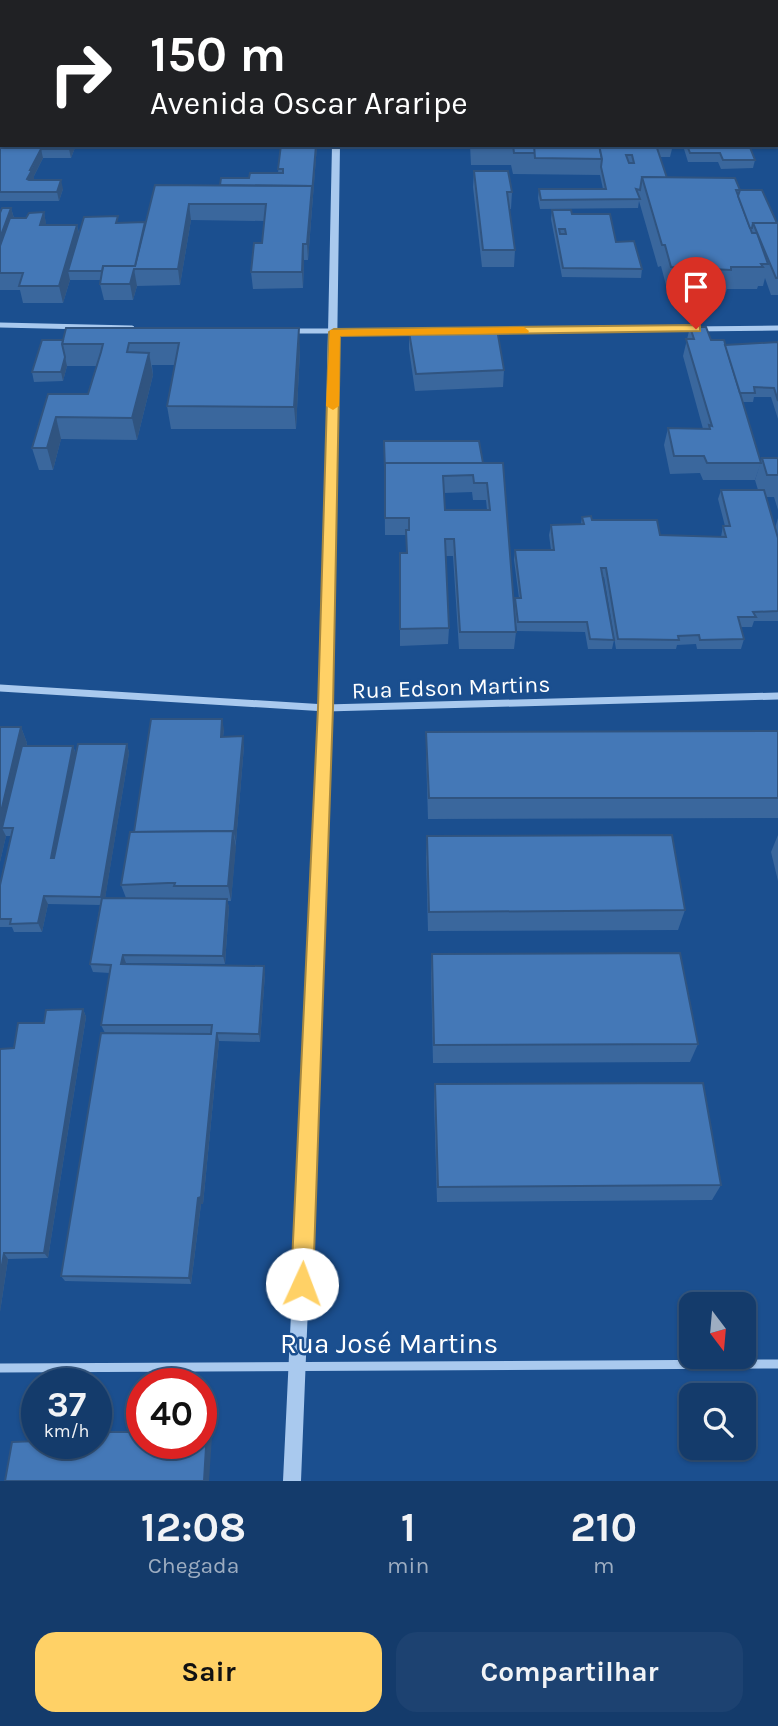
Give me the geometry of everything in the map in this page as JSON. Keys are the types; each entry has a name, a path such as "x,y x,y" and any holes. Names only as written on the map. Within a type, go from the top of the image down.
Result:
{"street":[{"path":"292,1481 326,708 336,147"},
{"path":"0,325 138,328"},
{"path":"477,331 778,328"},
{"path":"289,331 450,331"},
{"name":"Rua Edson Martins","path":"0,688 326,708 778,696"},
{"name":"Rua José Martins","path":"0,1368 778,1364"}],"building":[{"path":"0,147 70,147 41,149 27,179 61,180 57,192 0,192"},
{"path":"281,147 316,147 312,193 312,186 220,185 221,178 249,178 250,173 283,173 283,169 278,169"},
{"path":"513,147 534,147 536,153 514,153"},
{"path":"534,147 599,147 602,159 535,158"},
{"path":"599,147 672,148 657,148 667,178 642,177 640,190 636,189 640,199 541,200 539,189 606,189","holes":["626,155 632,155 634,163 629,163"]},
{"path":"688,147 750,147 755,160 723,160 720,153 690,153"},
{"path":"474,171 508,171 512,192 507,192 515,250 483,250"},
{"path":"642,177 735,178 740,190 736,190 752,233 757,233 768,264 761,264 763,267 731,267 731,270 671,267"},
{"path":"155,185 312,186 307,244 303,244 302,272 251,272 254,243 262,243 266,204 189,204 178,269 134,269 130,284 100,284 103,266 135,266"},
{"path":"740,190 762,190 777,223 753,223 750,228 738,196"},
{"path":"2,208 11,208 0,238 0,213"},
{"path":"552,210 571,210 572,214 610,214 616,242 634,241 642,269 563,268"},
{"path":"44,212 40,225 77,225 59,286 19,286 23,273 0,273 0,246 10,218 26,218 29,213"},
{"path":"118,216 116,223 145,222 135,266 103,266 102,271 68,271 84,217"},
{"path":"753,223 778,223 778,278 776,278"},
{"path":"690,327 706,327 711,340 724,340 761,463 707,463 704,456 674,456 668,428 710,429 709,425 712,426 686,339 694,339"},
{"path":"66,328 299,328 294,407 167,406 179,343 129,343 127,352 149,353 132,418 56,417 47,448 32,448 48,394 88,394 101,352 103,344 62,344"},
{"path":"497,329 504,370 416,374 409,332"},
{"path":"42,340 63,340 65,357 61,372 32,372"},
{"path":"778,342 778,401 774,388 754,387 755,393 740,393 725,345"},
{"path":"384,441 479,441 483,463 385,463 385,471"},
{"path":"762,458 778,458 778,475 767,475"},
{"path":"385,463 503,463 516,632 460,632 454,539 445,539 449,628 400,629 400,553 407,553 406,530 409,530 409,518 385,518","holes":["473,475 474,483 487,483 490,510 445,510 443,476"]},
{"path":"721,490 764,490 778,538 778,611 753,612 756,617 738,617 744,639 700,640 699,635 678,636 679,640 618,639 606,568 601,568 614,640 590,639 587,622 518,622 515,598 521,598 515,550 554,550 551,525 584,524 582,517 591,516 592,520 657,520 660,535 726,537 723,526 730,526"},
{"path":"151,719 222,719 221,737 243,736 234,834 233,831 134,832"},
{"path":"0,727 21,727 0,816"},
{"path":"778,731 778,798 429,798 426,732"},
{"path":"78,744 127,744 101,897 44,896 38,923 10,924 11,919 0,919 0,885 13,828 2,828 22,746 73,746 51,858 54,858"},
{"path":"233,831 228,886 174,886 175,883 121,885 130,832"},
{"path":"672,835 685,910 429,912 427,836"},
{"path":"102,898 227,899 223,956 123,955 121,964 264,966 259,1034 217,1033 201,1197 198,1198 189,1278 61,1276 101,1033 211,1034 212,1025 101,1025 111,965 90,964"},
{"path":"680,953 698,1044 434,1045 432,954"},
{"path":"83,1009 44,1253 4,1253 0,1276 0,1049 14,1048 18,1023 44,1023 46,1010"},
{"path":"703,1083 721,1185 438,1187 435,1084"},
{"path":"112,1432 126,1432 126,1459 205,1459 204,1481 5,1481 12,1442 21,1442 21,1459 112,1459"}],"slow traffic":[{"path":"333,406 334,332 524,331"}],"route":[{"path":"302,1284 326,708 334,332 696,329"}]}
